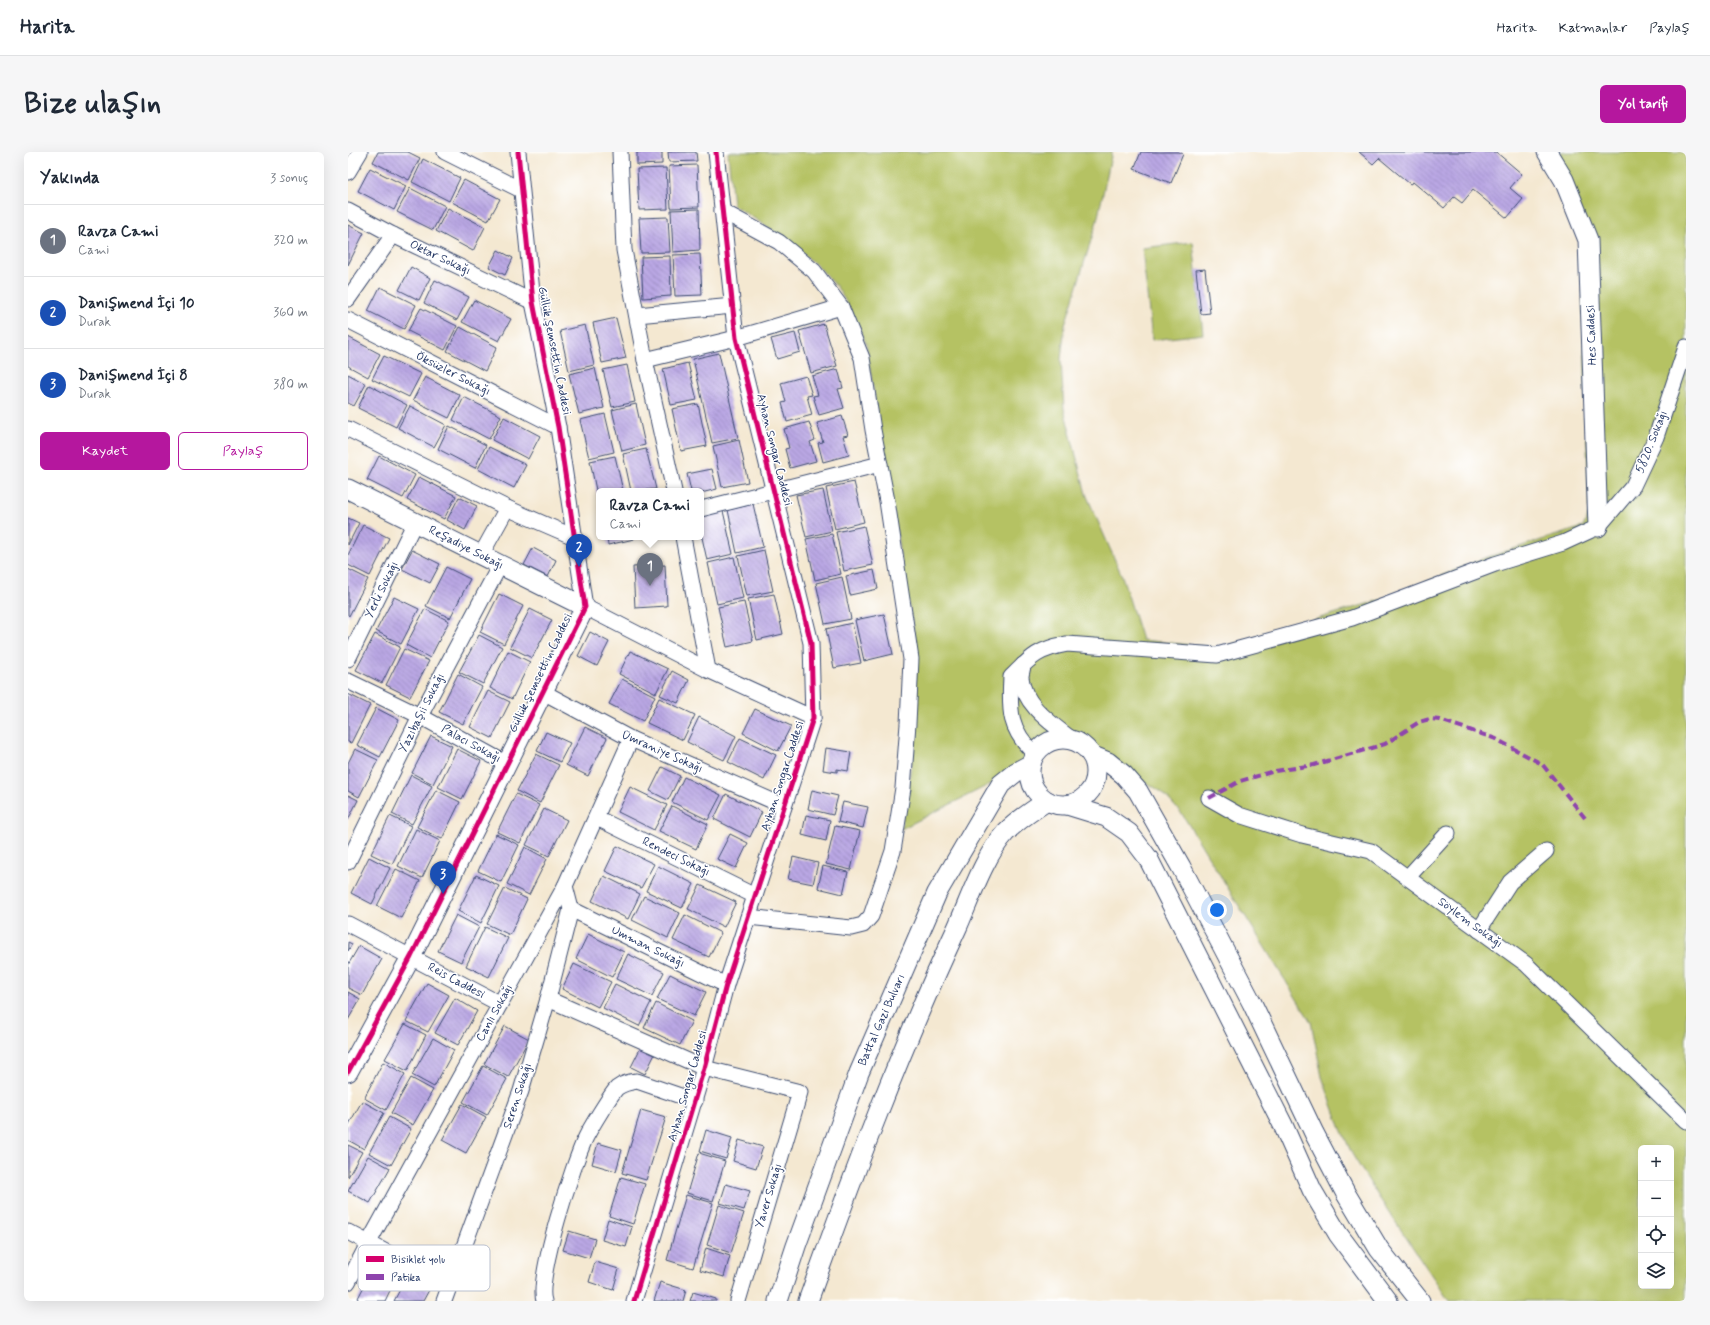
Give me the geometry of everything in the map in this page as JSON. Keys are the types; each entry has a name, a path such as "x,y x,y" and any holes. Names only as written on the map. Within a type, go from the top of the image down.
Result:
{"street":[{"path":"348,172 360,152"},
{"path":"446,152 521,190"},
{"name":"Güllük Şemsettin Caddesi","path":"348,1072 411,957 585,607 558,428 533,302 518,152"},
{"path":"620,152 624,250 645,360 673,488"},
{"name":"Ayhan Songar Caddesi","path":"634,1301 695,1101 726,985 813,718 811,643 736,338 716,152"},
{"name":"Hes Caddesi","path":"1547,152 1564,180 1588,240 1598,527"},
{"name":"Oktar Sokağı","path":"348,211 392,235 533,302"},
{"path":"722,211 779,242 814,271 841,307 862,358 911,659 903,788 893,851 868,921 857,928 851,928 748,917"},
{"path":"348,299 392,235"},
{"path":"637,315 733,306"},
{"path":"645,360 736,338 841,307"},
{"name":"Öksüzler Sokağı","path":"348,320 558,428"},
{"name":"5820. Sokağı","path":"1598,527 1633,486 1656,437 1686,347"},
{"path":"348,429 506,508 574,536"},
{"path":"704,508 880,464"},
{"name":"Reşadiye Sokağı","path":"348,489 585,607"},
{"path":"481,555 506,508"},
{"name":"Yerli Sokağı","path":"348,658 415,522"},
{"path":"1033,759 1013,726 1010,705 1011,677 1033,656 1049,648 1068,644 1216,655 1352,618 1495,564 1563,543 1598,527"},
{"path":"684,540 708,670"},
{"name":"Yazıbaşıi Sokağı","path":"348,862 420,716 500,565"},
{"path":"585,607 708,670 813,718"},
{"path":"1023,665 1021,677 1025,691 1032,705 1074,741 1084,746 1091,755 1095,765 1096,776 1093,787 1086,796 1078,802 1067,805 1057,805 1047,801 1038,794 1032,785 1030,775 1033,759 1042,746 1052,741 1063,739 1074,741"},
{"name":"Palacı Sokağı","path":"348,682 420,716 507,764"},
{"name":"Ümraniye Sokağı","path":"542,692 632,739 784,806"},
{"name":"Canlı Sokağı","path":"366,1245 565,886 632,739"},
{"path":"1091,755 1108,762 1124,775 1138,791 1181,867 1249,996 1314,1133 1346,1194 1379,1249 1420,1301"},
{"name":"Battal Gazi Bulvarı","path":"778,1301 859,1073 937,893 1001,784 1033,759"},
{"name":"Söylem Sokağı","path":"1209,798 1239,815 1295,833 1372,851 1526,964 1686,1121"},
{"path":"808,1301 852,1177 936,972 989,857 1006,832 1027,814 1047,801"},
{"path":"1067,805 1106,817 1128,833 1148,858 1283,1125 1312,1190 1338,1234 1388,1301"},
{"name":"Rendeci Sokağı","path":"597,818 755,896"},
{"path":"1408,877 1448,833"},
{"path":"1480,930 1510,882 1546,851"},
{"name":"Seren Sokağı","path":"465,1245 520,1091 548,998 571,909 565,886"},
{"name":"Umman Sokağı","path":"571,909 726,985"},
{"name":"Reis Caddesi","path":"348,924 500,1004"},
{"path":"548,998 704,1068"},
{"name":"Yaver Sokağı","path":"704,1068 800,1092 738,1301"},
{"path":"544,1301 545,1271 562,1203 586,1137 616,1089 629,1082 637,1081 695,1101"},
{"path":"348,1232 374,1245"},
{"name":"Canlı Sokağı","path":"348,1282 358,1262"},
{"name":"Seren Sokağı","path":"444,1301 448,1291"}],"green space":[{"path":"728,152 1112,152 1097,221 1065,325 1061,359 1064,409 1086,494 1122,576 1142,640 1220,648 1390,597 1484,558 1583,527 1589,513 1581,238 1574,219 1539,152 1686,152 1686,1301 1449,1301 1380,1199 1352,1154 1322,1077 1311,1022 1182,814 1163,793 1151,785 1127,775 1078,740 901,829 913,754 916,713 915,636 907,597 866,344 860,329 837,287 819,267 782,236 733,205"},
{"path":"1193,242 1203,334 1152,340 1142,248"}],"building":[{"path":"378,152 408,152 420,158 409,180 373,162"},
{"path":"637,152 662,152 662,164 637,165"},
{"path":"668,152 696,152 697,161 669,162"},
{"path":"1141,152 1179,152 1183,154 1171,183 1134,169"},
{"path":"1359,152 1496,152 1522,174 1510,188 1523,199 1507,218 1473,190 1462,203 1454,197 1444,208 1413,182 1410,184 1379,158 1373,164"},
{"path":"423,159 460,178 449,201 412,182"},
{"path":"697,165 699,207 671,208 669,166"},
{"path":"370,168 406,186 394,210 358,191"},
{"path":"666,168 668,209 639,210 637,169"},
{"path":"464,180 500,199 488,221 452,202"},
{"path":"410,188 445,206 433,230 397,212"},
{"path":"448,208 485,227 473,251 436,231"},
{"path":"699,209 700,250 673,252 671,210"},
{"path":"668,217 670,252 641,253 639,218"},
{"path":"348,225 364,233 348,265"},
{"path":"498,250 513,258 505,275 489,267"},
{"path":"700,254 702,295 675,296 673,255"},
{"path":"670,256 671,296 643,298 641,257"},
{"path":"411,267 430,278 419,300 399,290"},
{"path":"1205,269 1210,313 1201,314 1196,270"},
{"path":"435,280 469,297 457,320 424,303"},
{"path":"380,287 416,305 404,329 368,311"},
{"path":"474,300 511,319 499,341 462,322"},
{"path":"421,308 457,326 445,350 408,331"},
{"path":"616,318 626,358 602,363 593,323"},
{"path":"824,324 837,366 811,373 799,331"},
{"path":"585,325 594,365 569,371 560,331"},
{"path":"460,327 497,347 485,371 447,351"},
{"path":"795,333 800,352 777,359 771,339"},
{"path":"348,337 380,354 368,377 348,366"},
{"path":"719,353 738,438 712,443 693,359"},
{"path":"384,356 421,374 409,397 372,379"},
{"path":"688,363 697,400 671,405 663,369"},
{"path":"627,365 635,402 612,407 603,370"},
{"path":"595,368 604,408 579,414 569,374"},
{"path":"838,369 843,388 838,389 844,408 819,415 813,396 818,395 812,376"},
{"path":"348,374 366,384 354,406 348,403"},
{"path":"806,376 812,395 807,396 812,415 787,422 782,403 786,402 781,383"},
{"path":"425,377 460,395 449,418 413,400"},
{"path":"369,385 407,405 396,427 358,408"},
{"path":"464,397 501,416 489,439 453,420"},
{"path":"636,404 645,445 622,451 612,410"},
{"path":"698,404 707,446 681,451 672,409"},
{"path":"410,406 446,425 434,447 398,428"},
{"path":"605,414 614,452 589,458 580,420"},
{"path":"842,416 848,435 843,436 849,455 823,462 818,443 823,442 817,423"},
{"path":"504,417 540,436 528,459 492,440"},
{"path":"809,422 815,440 810,442 816,461 790,468 785,449 789,448 784,429"},
{"path":"449,426 486,445 475,468 438,449"},
{"path":"739,440 748,482 722,487 713,446"},
{"path":"489,447 526,465 514,488 478,469"},
{"path":"646,449 656,488 630,488 623,454"},
{"path":"379,456 415,475 403,498 367,480"},
{"path":"615,456 622,488 596,488 596,490 590,461"},
{"path":"712,469 717,489 704,492 704,488 690,488 687,474"},
{"path":"419,477 456,496 444,519 407,500"},
{"path":"854,482 864,522 835,529 826,488"},
{"path":"823,490 832,531 806,537 796,495"},
{"path":"459,497 477,506 465,530 447,520"},
{"path":"753,504 763,547 737,553 728,510"},
{"path":"723,511 733,554 707,560 703,540 704,540 704,515"},
{"path":"348,518 359,523 348,545"},
{"path":"363,525 389,538 370,576 348,565 348,555"},
{"path":"864,526 873,565 844,571 836,532"},
{"path":"832,534 841,574 815,580 806,539"},
{"path":"607,540 630,540 608,545"},
{"path":"533,548 556,560 548,577 524,565"},
{"path":"412,550 440,564 430,583 402,569"},
{"path":"764,550 773,591 747,596 738,556"},
{"path":"734,557 743,598 717,604 708,563"},
{"path":"665,565 667,606 635,608 633,567"},
{"path":"446,567 470,579 450,618 426,606"},
{"path":"348,569 368,579 349,616 348,615"},
{"path":"874,570 878,589 850,595 846,576"},
{"path":"842,577 851,619 825,624 816,583"},
{"path":"499,594 523,606 504,644 480,632"},
{"path":"774,594 783,634 757,640 748,599"},
{"path":"394,597 419,609 401,644 376,631"},
{"path":"744,602 753,641 727,647 718,607"},
{"path":"425,609 449,621 430,658 406,645"},
{"path":"530,609 552,620 532,658 510,647"},
{"path":"884,614 893,654 864,661 855,620"},
{"path":"852,623 861,663 834,668 826,629"},
{"path":"590,632 609,642 597,666 578,656"},
{"path":"375,634 400,647 382,683 356,670"},
{"path":"479,635 502,647 483,684 459,672"},
{"path":"404,649 429,661 410,697 386,685"},
{"path":"508,651 530,662 512,699 490,688"},
{"path":"630,651 668,669 656,693 619,674"},
{"path":"672,671 689,680 678,703 660,695"},
{"path":"458,674 482,687 463,724 439,712"},
{"path":"622,679 655,696 643,721 609,704"},
{"path":"488,691 510,702 492,738 470,727"},
{"path":"348,694 370,705 351,743 348,742"},
{"path":"659,698 695,715 683,740 647,723"},
{"path":"376,708 399,720 380,757 357,745"},
{"path":"755,709 791,726 778,751 743,733"},
{"path":"699,717 736,736 724,760 687,742"},
{"path":"585,727 607,738 588,776 566,765"},
{"path":"546,732 570,743 560,762 537,751"},
{"path":"431,736 452,746 433,784 412,773"},
{"path":"740,738 776,755 764,780 728,762"},
{"path":"826,748 851,752 848,771 837,769 837,772 823,770"},
{"path":"355,749 378,760 359,797 348,791 348,763"},
{"path":"457,749 481,761 462,799 438,787"},
{"path":"536,754 559,765 540,803 517,791"},
{"path":"662,767 680,776 668,800 650,791"},
{"path":"411,775 432,786 412,824 392,814"},
{"path":"684,777 721,795 708,820 672,802"},
{"path":"630,787 667,805 654,830 618,812"},
{"path":"436,790 460,802 442,839 417,827"},
{"path":"812,790 838,796 833,815 808,809"},
{"path":"516,794 539,805 520,843 497,832"},
{"path":"726,794 762,812 750,837 714,819"},
{"path":"348,795 358,800 348,820"},
{"path":"843,802 868,807 863,828 838,822"},
{"path":"672,806 708,824 696,849 659,831"},
{"path":"544,809 567,820 549,856 526,845"},
{"path":"806,815 830,820 826,841 802,835"},
{"path":"390,816 411,826 392,864 371,854"},
{"path":"835,826 860,831 851,870 826,864"},
{"path":"416,829 440,841 422,878 398,866"},
{"path":"496,834 519,845 501,882 478,871"},
{"path":"730,834 748,843 736,868 717,859"},
{"path":"617,846 654,864 641,888 605,871"},
{"path":"525,847 547,859 529,895 507,884"},
{"path":"369,857 390,868 372,904 351,893"},
{"path":"793,857 818,863 813,884 788,879"},
{"path":"658,866 694,884 682,908 646,891"},
{"path":"823,866 848,872 843,894 818,888"},
{"path":"396,869 420,881 401,918 377,906"},
{"path":"476,875 499,886 481,923 458,911"},
{"path":"604,876 640,894 628,919 592,901"},
{"path":"700,885 736,902 724,927 688,909"},
{"path":"505,888 527,899 510,935 487,924"},
{"path":"644,896 680,913 668,938 632,920"},
{"path":"456,915 479,927 461,962 438,951"},
{"path":"685,915 721,933 709,957 673,940"},
{"path":"485,927 508,938 489,977 466,966"},
{"path":"588,934 624,952 612,977 576,959"},
{"path":"348,942 352,944 348,951"},
{"path":"359,946 382,959 362,995 348,988 348,965"},
{"path":"628,954 664,972 652,996 616,979"},
{"path":"574,964 611,982 598,1007 562,989"},
{"path":"670,974 706,992 694,1016 657,999"},
{"path":"427,983 449,995 428,1032 406,1021"},
{"path":"615,984 651,1002 639,1026 603,1008"},
{"path":"348,992 360,999 348,1020"},
{"path":"455,998 477,1011 458,1045 435,1033"},
{"path":"656,1003 692,1021 680,1045 644,1028"},
{"path":"405,1024 426,1035 407,1071 385,1059"},
{"path":"505,1026 529,1039 508,1077 484,1064"},
{"path":"433,1038 454,1050 434,1087 412,1075"},
{"path":"641,1047 655,1054 645,1074 631,1067"},
{"path":"383,1062 405,1074 386,1110 364,1098"},
{"path":"483,1066 507,1079 487,1115 463,1102"},
{"path":"411,1078 433,1090 413,1125 391,1113"},
{"path":"362,1101 384,1113 364,1149 348,1140 348,1126"},
{"path":"462,1104 486,1117 466,1153 442,1140"},
{"path":"641,1110 666,1117 646,1180 622,1173"},
{"path":"389,1117 411,1129 391,1165 369,1153"},
{"path":"706,1130 732,1138 726,1159 700,1151"},
{"path":"739,1140 763,1147 756,1168 733,1161"},
{"path":"598,1143 622,1150 616,1171 592,1164"},
{"path":"348,1145 362,1152 348,1177"},
{"path":"699,1153 725,1161 713,1201 687,1193"},
{"path":"368,1156 390,1168 370,1203 348,1191"},
{"path":"621,1177 645,1184 633,1224 609,1216"},
{"path":"726,1184 750,1191 744,1210 720,1203"},
{"path":"686,1195 713,1203 693,1268 667,1260"},
{"path":"719,1205 744,1213 731,1253 707,1245"},
{"path":"608,1219 632,1227 626,1247 602,1240"},
{"path":"569,1231 595,1239 589,1258 563,1250"},
{"path":"706,1248 730,1256 724,1277 700,1270"},
{"path":"595,1262 619,1269 613,1290 589,1282"},
{"path":"660,1282 686,1290 683,1301 654,1301"},
{"path":"362,1291 390,1291 385,1301 357,1300"},
{"path":"399,1291 428,1291 423,1301 394,1301"},
{"path":"693,1292 716,1299 716,1301 690,1301"}],"marked path":[{"path":"1209,798 1240,781 1275,771 1314,765 1385,744 1419,722 1430,719 1440,720 1496,739 1542,764 1585,818"}],"cycle path":[{"path":"348,1072 411,957 585,607 558,427 533,302 518,152"},
{"path":"634,1301 704,1068 726,985 813,718 811,643 736,338 716,152"}],"place":[{"name":"Danişmend İçi 10","path":"579,567"},
{"name":"Ravza Cami","path":"650,586"},
{"name":"Danişmend İçi 8","path":"443,894"}]}
